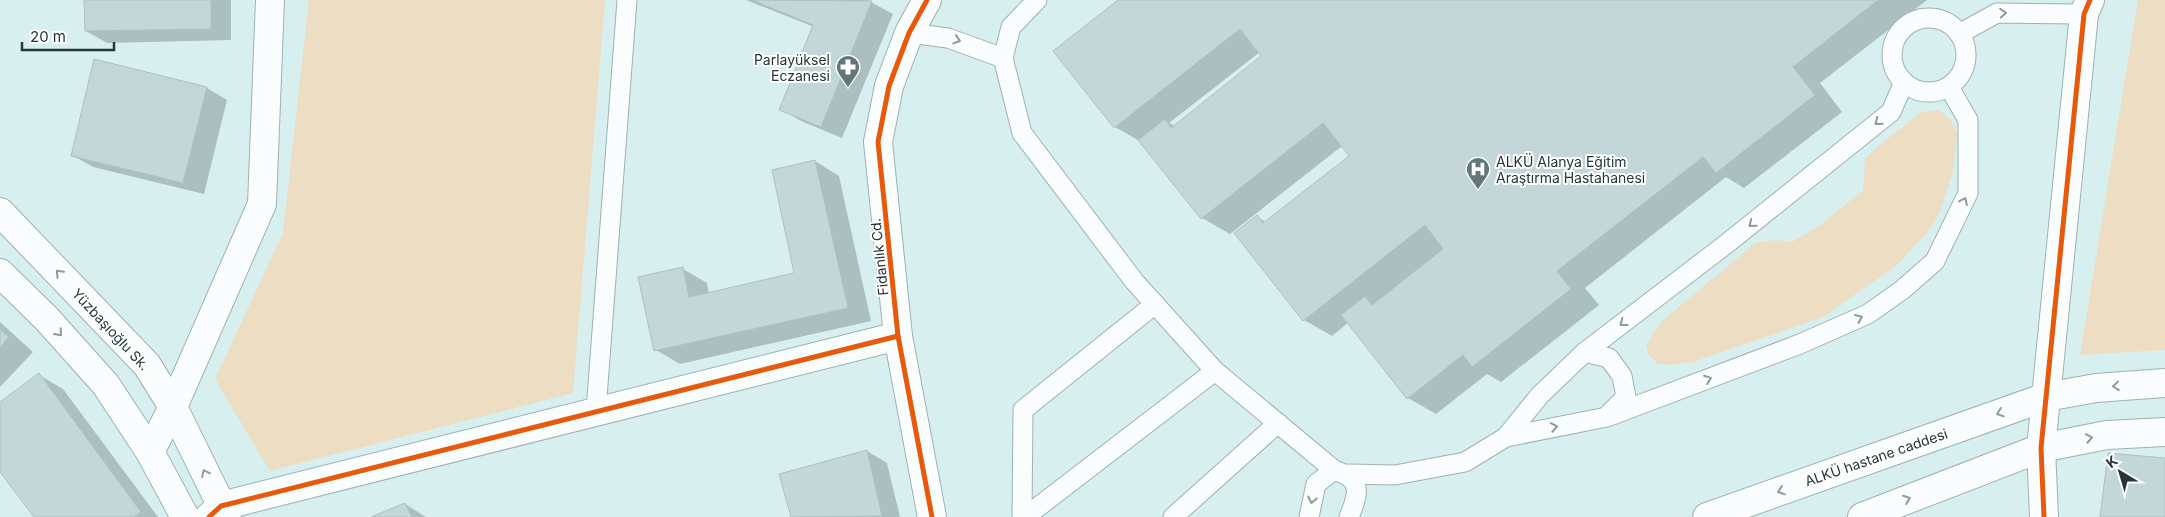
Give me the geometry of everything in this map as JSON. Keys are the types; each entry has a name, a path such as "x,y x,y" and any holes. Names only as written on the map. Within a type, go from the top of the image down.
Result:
{"street":[{"path":"150,452 173,407 262,204 270,0"},
{"name":"Fidanlık Cd.","path":"926,0 909,33 889,86 878,142 898,336 932,517"},
{"path":"2044,517 2041,448 2087,7"},
{"name":"Yüzbaşıoğlu Sk.","path":"0,212 147,365 173,407 219,513"},
{"path":"0,273 47,320 106,385 150,452 185,517"},
{"path":"219,513 596,412 898,336"},
{"name":"ALKÜ hastane caddesi","path":"1706,517 2046,397 2096,388 2165,383"},
{"path":"1862,517 2041,448 2107,435 2165,432"}],"lane":[{"path":"596,412 627,0"},
{"path":"1037,0 1011,27 1003,58 1022,133 1134,281 1215,371 1356,484 1357,497 1349,517"},
{"path":"1960,34 1997,13 2087,7"},
{"path":"1928,18 1940,20 1950,25 1960,34 1965,44 1964,68 1958,79 1949,86 1938,91 1925,92 1913,89 1896,72 1893,48 1898,37 1906,27 1916,21 1928,18"},
{"path":"909,33 948,38 1003,58"},
{"path":"1309,517 1316,484 1341,472 1396,476 1465,462 1506,436 1540,395 1585,352 1725,245 1890,112 1904,82"},
{"path":"1506,436 1607,417 1800,344 1868,314 1902,290 1936,261 1968,192 1968,120 1949,86"},
{"path":"1023,517 1023,410 1155,304"},
{"path":"1585,352 1609,358 1622,376 1626,397 1607,417"},
{"path":"1023,517 1215,371"},
{"path":"1173,517 1278,423"}],"shaded area":[{"path":"309,0 605,0 573,393 270,471 215,379 283,233"},
{"path":"2138,0 2165,0 2165,350 2080,355"},
{"path":"1939,110 1950,119 1957,133 1953,170 1942,207 1930,229 1896,266 1823,317 1693,362 1669,365 1657,363 1649,355 1646,345 1661,322 1755,243 1776,240 1792,242 1822,224 1863,190 1865,159 1878,146 1922,112"}],"building":[{"path":"84,0 211,0 211,29 85,31"},
{"path":"752,0 872,1 821,127 779,110 813,25"},
{"path":"1118,0 1878,0 1793,67 1815,95 1716,173 1703,157 1557,271 1571,289 1472,367 1463,355 1407,399 1341,315 1365,296 1372,305 1443,249 1425,225 1303,321 1234,233 1257,215 1263,223 1349,156 1323,123 1201,219 1138,140 1165,119 1171,128 1261,56 1240,29 1114,128 1053,51"},
{"path":"94,59 207,87 183,183 71,156"},
{"path":"815,160 848,308 654,351 638,277 683,267 689,297 794,273 772,170"},
{"path":"0,329 9,337 0,347"},
{"path":"39,373 141,512 134,517 34,517 0,472 0,402"},
{"path":"867,450 882,516 791,517 779,474"},
{"path":"2108,453 2165,458 2165,517 2100,517"},
{"path":"405,503 412,517 371,517"}],"cycle path":[{"path":"927,0 909,33 889,86 878,142 898,336 932,517"},
{"path":"2044,517 2041,448 2084,14 2090,0"},
{"path":"209,517 221,506 898,336"}],"place":[{"name":"Parlayüksel Eczanesi","path":"848,88"},
{"name":"ALKÜ Alanya Eğitim Araştırma Hastahanesi","path":"1478,190"}]}
